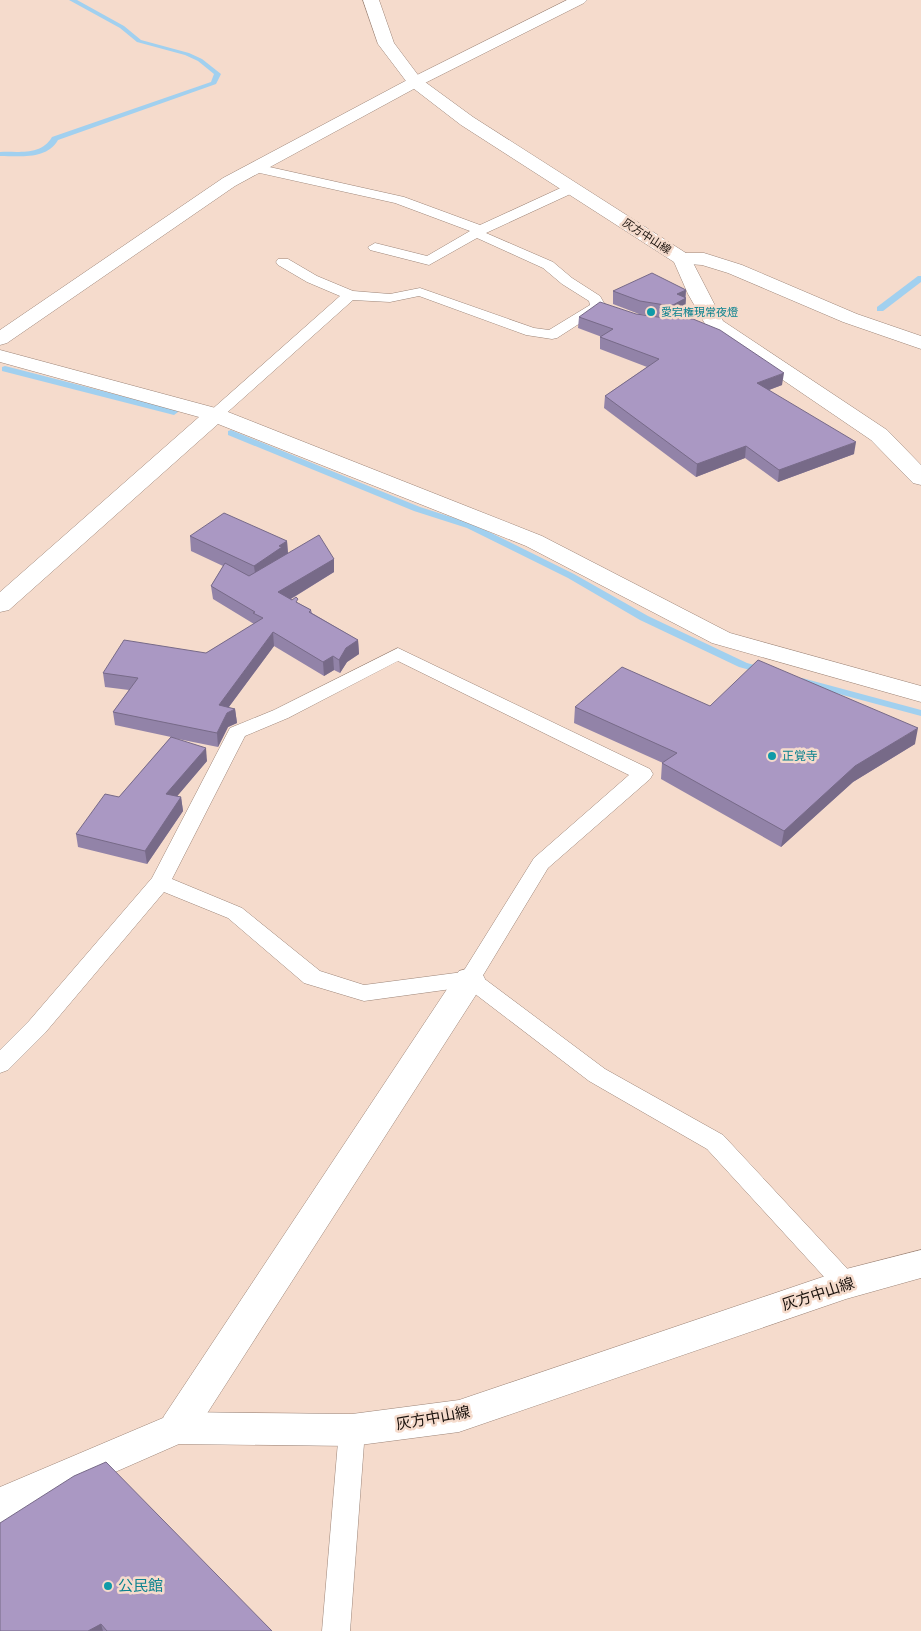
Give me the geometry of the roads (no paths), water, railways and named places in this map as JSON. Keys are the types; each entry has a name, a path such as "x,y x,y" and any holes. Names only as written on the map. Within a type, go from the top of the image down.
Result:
{"street":[{"name":"灰方中山線","path":"371,0 386,44 416,82 467,121 682,259 698,294 707,325 879,435 921,478"},
{"path":"0,340 229,182 416,82 580,0"},
{"path":"682,259 704,259 735,269 850,318 921,343"},
{"path":"0,356 215,415 534,541 720,638 921,694"},
{"path":"0,605 215,415"},
{"path":"177,1428 470,979"},
{"name":"灰方中山線","path":"0,1508 11,1500 177,1428 352,1430 459,1416 846,1284 921,1264"}],"lane":[{"path":"256,168 399,200 479,231 548,265 567,281 594,299 598,306 613,312"},
{"path":"375,247 429,260 479,231 572,188"},
{"path":"283,262 312,279 350,295 390,298 420,292 530,332 552,335 598,306"},
{"path":"215,415 350,295"},
{"path":"0,1064 37,1028 160,882 237,732 281,714 398,654 643,774 541,863 470,979"},
{"path":"160,882 235,913 312,977 364,993 470,979 597,1075 715,1142 846,1284"},
{"path":"336,1631 352,1430"}],"waterway":[{"path":"0,154 39,152 52,145 55,139 214,83 218,74 200,60 187,54 139,41 122,27 72,0"},
{"path":"880,309 921,278"},
{"path":"5,369 174,412"},
{"path":"231,433 417,509 470,526 571,576 644,618 743,665 765,671"},
{"path":"802,681 921,713"}],"place":[{"name":"愛宕権現常夜燈","path":"651,312"},
{"name":"正覚寺","path":"772,756"},
{"name":"公民館","path":"108,1586"}]}
